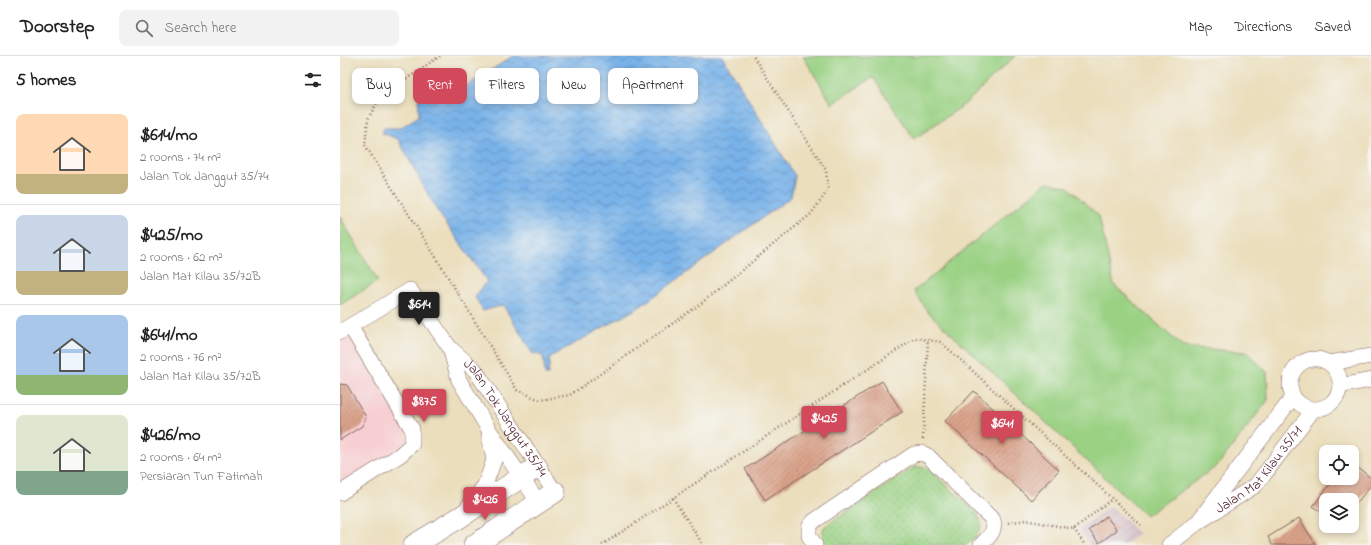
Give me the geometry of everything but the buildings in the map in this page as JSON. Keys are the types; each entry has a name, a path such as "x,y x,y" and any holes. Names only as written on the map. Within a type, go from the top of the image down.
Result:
{"street":[{"name":"Jalan Tok Janggut 35/74","path":"345,329 410,290 450,348 475,370 529,472 547,498"},
{"path":"340,493 400,455 412,444 412,429 345,329"},
{"name":"Jalan Tok Janggut 35/74","path":"450,348 459,380 489,430 529,472"},
{"path":"1329,363 1337,373 1340,380 1338,394 1334,401 1328,406 1313,410 1298,404 1293,397 1289,381 1292,372 1304,361 1312,359 1329,363 1371,356"},
{"path":"1340,386 1371,380"},
{"name":"Jalan Mat Kilau 35/71","path":"1197,523 1293,397"},
{"name":"Jalan Mat Kilau 35/71","path":"1168,545 1197,523 1256,485 1313,410"},
{"path":"462,516 485,485 494,460 489,430"},
{"path":"815,545 810,536 809,527 814,521 914,454 922,453 928,456 993,520 994,526 992,533 981,545"},
{"path":"414,545 462,516 529,472"},
{"path":"474,545 547,498"}],"path":[{"path":"440,56 380,97 368,119 365,145 435,256 516,390 540,400 570,395 699,305 811,214 828,190 826,170 753,56"},
{"path":"602,545 915,338 941,342 1140,525"},
{"path":"922,453 928,340"},
{"path":"673,498 703,545"},
{"path":"1074,529 1112,499"},
{"path":"994,526 1025,520 1074,529 1085,545"}],"shaded area":[{"path":"348,336 407,432 406,442 397,450 340,486 340,341"},
{"path":"1111,506 1139,534 1124,545 1090,545 1079,529"}],"green space":[{"path":"803,56 1015,56 965,104 914,139 873,77 832,104"},
{"path":"1047,182 1068,187 1099,216 1114,285 1183,347 1246,352 1267,372 1268,400 1218,465 1146,516 928,312 914,291"},
{"path":"340,217 378,281 340,305"},
{"path":"914,467 927,468 974,510 981,525 978,532 967,545 825,545 821,539 824,527"}],"water":[{"path":"513,56 722,56 795,176 791,197 638,308 550,357 548,375 545,375 543,356 532,353 503,305 483,311 475,297 487,281 436,209 398,139 382,133 384,128 400,128 419,116 419,104 467,104 467,86 475,80 475,104 539,104 539,68 494,68"}]}
